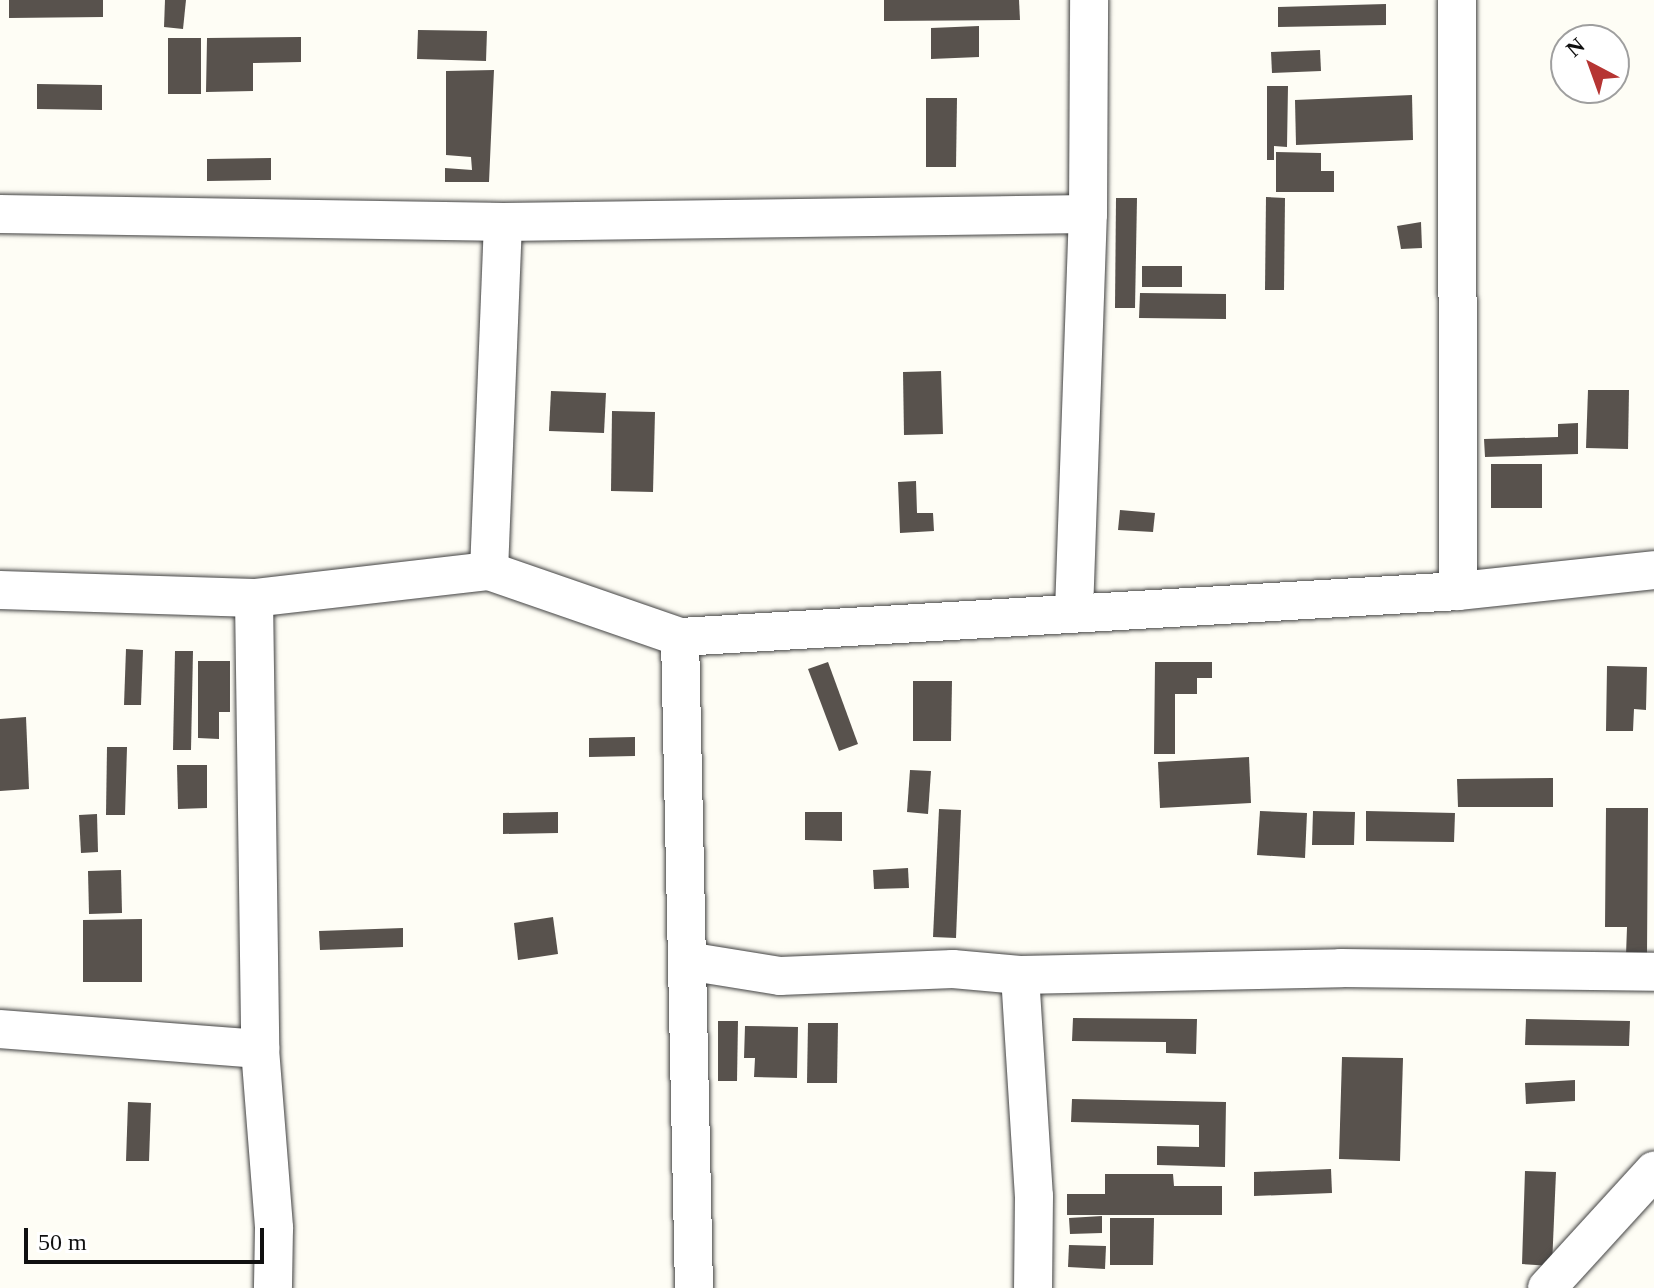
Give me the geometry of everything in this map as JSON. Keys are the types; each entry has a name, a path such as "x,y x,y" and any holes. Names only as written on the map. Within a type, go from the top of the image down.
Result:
{"street":[{"path":"1074,612 1088,214 1089,0"},
{"path":"1457,0 1458,591"},
{"path":"0,214 503,222 1088,214"},
{"path":"489,571 503,222"},
{"path":"0,590 254,598 489,571 680,637 1458,591 1654,570"},
{"path":"254,598 260,1049 274,1228 273,1288"},
{"path":"680,637 694,1288"},
{"path":"687,961 780,976 953,969 1020,975 1341,968 1654,972"},
{"path":"1020,975 1033,1181 1033,1288"},
{"path":"0,1029 260,1049"},
{"path":"1547,1288 1654,1171"}],"building":[{"path":"9,0 103,0 103,17 9,18"},
{"path":"165,0 186,0 183,29 164,27"},
{"path":"884,0 1019,0 1020,20 884,21"},
{"path":"1386,4 1386,25 1278,27 1278,7"},
{"path":"979,26 979,57 931,59 931,28"},
{"path":"418,30 487,31 486,61 417,59"},
{"path":"301,37 301,62 253,63 253,91 206,92 207,38"},
{"path":"168,38 201,38 201,94 168,94"},
{"path":"1320,50 1321,71 1272,73 1271,52"},
{"path":"494,70 489,182 445,182 445,168 472,170 471,157 446,155 446,71"},
{"path":"37,84 102,85 102,110 37,109"},
{"path":"1267,86 1288,86 1287,147 1274,146 1274,160 1267,160"},
{"path":"1412,95 1413,140 1296,145 1295,100"},
{"path":"926,98 957,98 956,167 926,167"},
{"path":"1276,152 1321,153 1321,171 1334,171 1334,192 1276,192"},
{"path":"271,158 271,180 207,181 207,159"},
{"path":"1266,197 1285,198 1284,290 1265,290"},
{"path":"1116,198 1137,198 1135,308 1115,308"},
{"path":"1421,222 1422,248 1401,249 1397,226"},
{"path":"1142,266 1182,266 1182,287 1142,287"},
{"path":"1140,293 1226,294 1226,319 1139,318"},
{"path":"941,371 943,434 904,435 903,372"},
{"path":"1588,390 1629,390 1628,449 1586,448"},
{"path":"551,391 606,393 604,433 549,431"},
{"path":"612,411 655,412 653,492 611,491"},
{"path":"1578,423 1578,454 1485,457 1484,439 1558,437 1558,424"},
{"path":"1491,464 1542,464 1542,508 1491,508"},
{"path":"916,481 917,513 933,513 934,531 900,533 898,482"},
{"path":"1120,510 1155,513 1153,532 1118,530"},
{"path":"126,649 143,650 141,705 124,705"},
{"path":"175,651 193,651 191,750 173,750"},
{"path":"198,661 230,661 230,712 219,712 219,739 198,738"},
{"path":"828,662 858,744 839,751 808,669"},
{"path":"1155,662 1212,662 1212,678 1197,678 1197,694 1175,694 1175,754 1154,754"},
{"path":"1607,666 1647,667 1646,710 1634,709 1633,731 1606,731"},
{"path":"913,681 952,681 951,741 913,741"},
{"path":"26,717 29,789 0,791 0,719"},
{"path":"635,737 635,756 589,757 589,738"},
{"path":"107,747 127,747 125,815 106,815"},
{"path":"1249,757 1251,803 1160,808 1158,762"},
{"path":"177,765 207,765 207,808 178,809"},
{"path":"910,770 931,771 928,814 907,812"},
{"path":"1553,778 1553,807 1458,807 1457,779"},
{"path":"1606,808 1648,808 1647,955 1626,955 1627,927 1605,927"},
{"path":"939,809 961,810 956,938 933,937"},
{"path":"1260,811 1307,813 1305,858 1257,855"},
{"path":"1313,811 1355,812 1354,845 1312,845"},
{"path":"1366,811 1455,813 1454,842 1366,841"},
{"path":"558,812 558,833 503,834 503,813"},
{"path":"805,812 842,812 842,841 805,840"},
{"path":"97,814 98,852 81,853 79,815"},
{"path":"908,868 909,888 874,889 873,870"},
{"path":"121,870 122,913 89,914 88,871"},
{"path":"553,917 558,954 518,960 514,923"},
{"path":"142,919 142,982 83,982 83,920"},
{"path":"403,928 403,947 320,950 319,931"},
{"path":"1073,1018 1197,1019 1196,1054 1166,1053 1166,1042 1072,1041"},
{"path":"1526,1019 1630,1021 1629,1046 1525,1045"},
{"path":"718,1021 738,1021 737,1081 718,1081"},
{"path":"808,1023 838,1023 837,1083 807,1083"},
{"path":"745,1026 798,1027 797,1078 754,1077 755,1058 744,1058"},
{"path":"1342,1057 1403,1058 1400,1161 1339,1159"},
{"path":"1575,1080 1575,1101 1526,1104 1525,1083"},
{"path":"1072,1099 1226,1102 1225,1167 1157,1165 1157,1146 1199,1147 1199,1125 1071,1122"},
{"path":"128,1102 151,1103 149,1161 126,1161"},
{"path":"1331,1169 1332,1193 1254,1196 1254,1172"},
{"path":"1525,1171 1556,1172 1552,1266 1522,1264"},
{"path":"1105,1174 1173,1174 1174,1186 1222,1186 1222,1215 1067,1215 1067,1194 1105,1194"},
{"path":"1102,1216 1102,1233 1070,1234 1069,1218"},
{"path":"1110,1218 1154,1218 1153,1265 1110,1265"},
{"path":"1069,1245 1106,1246 1105,1269 1068,1267"}]}
